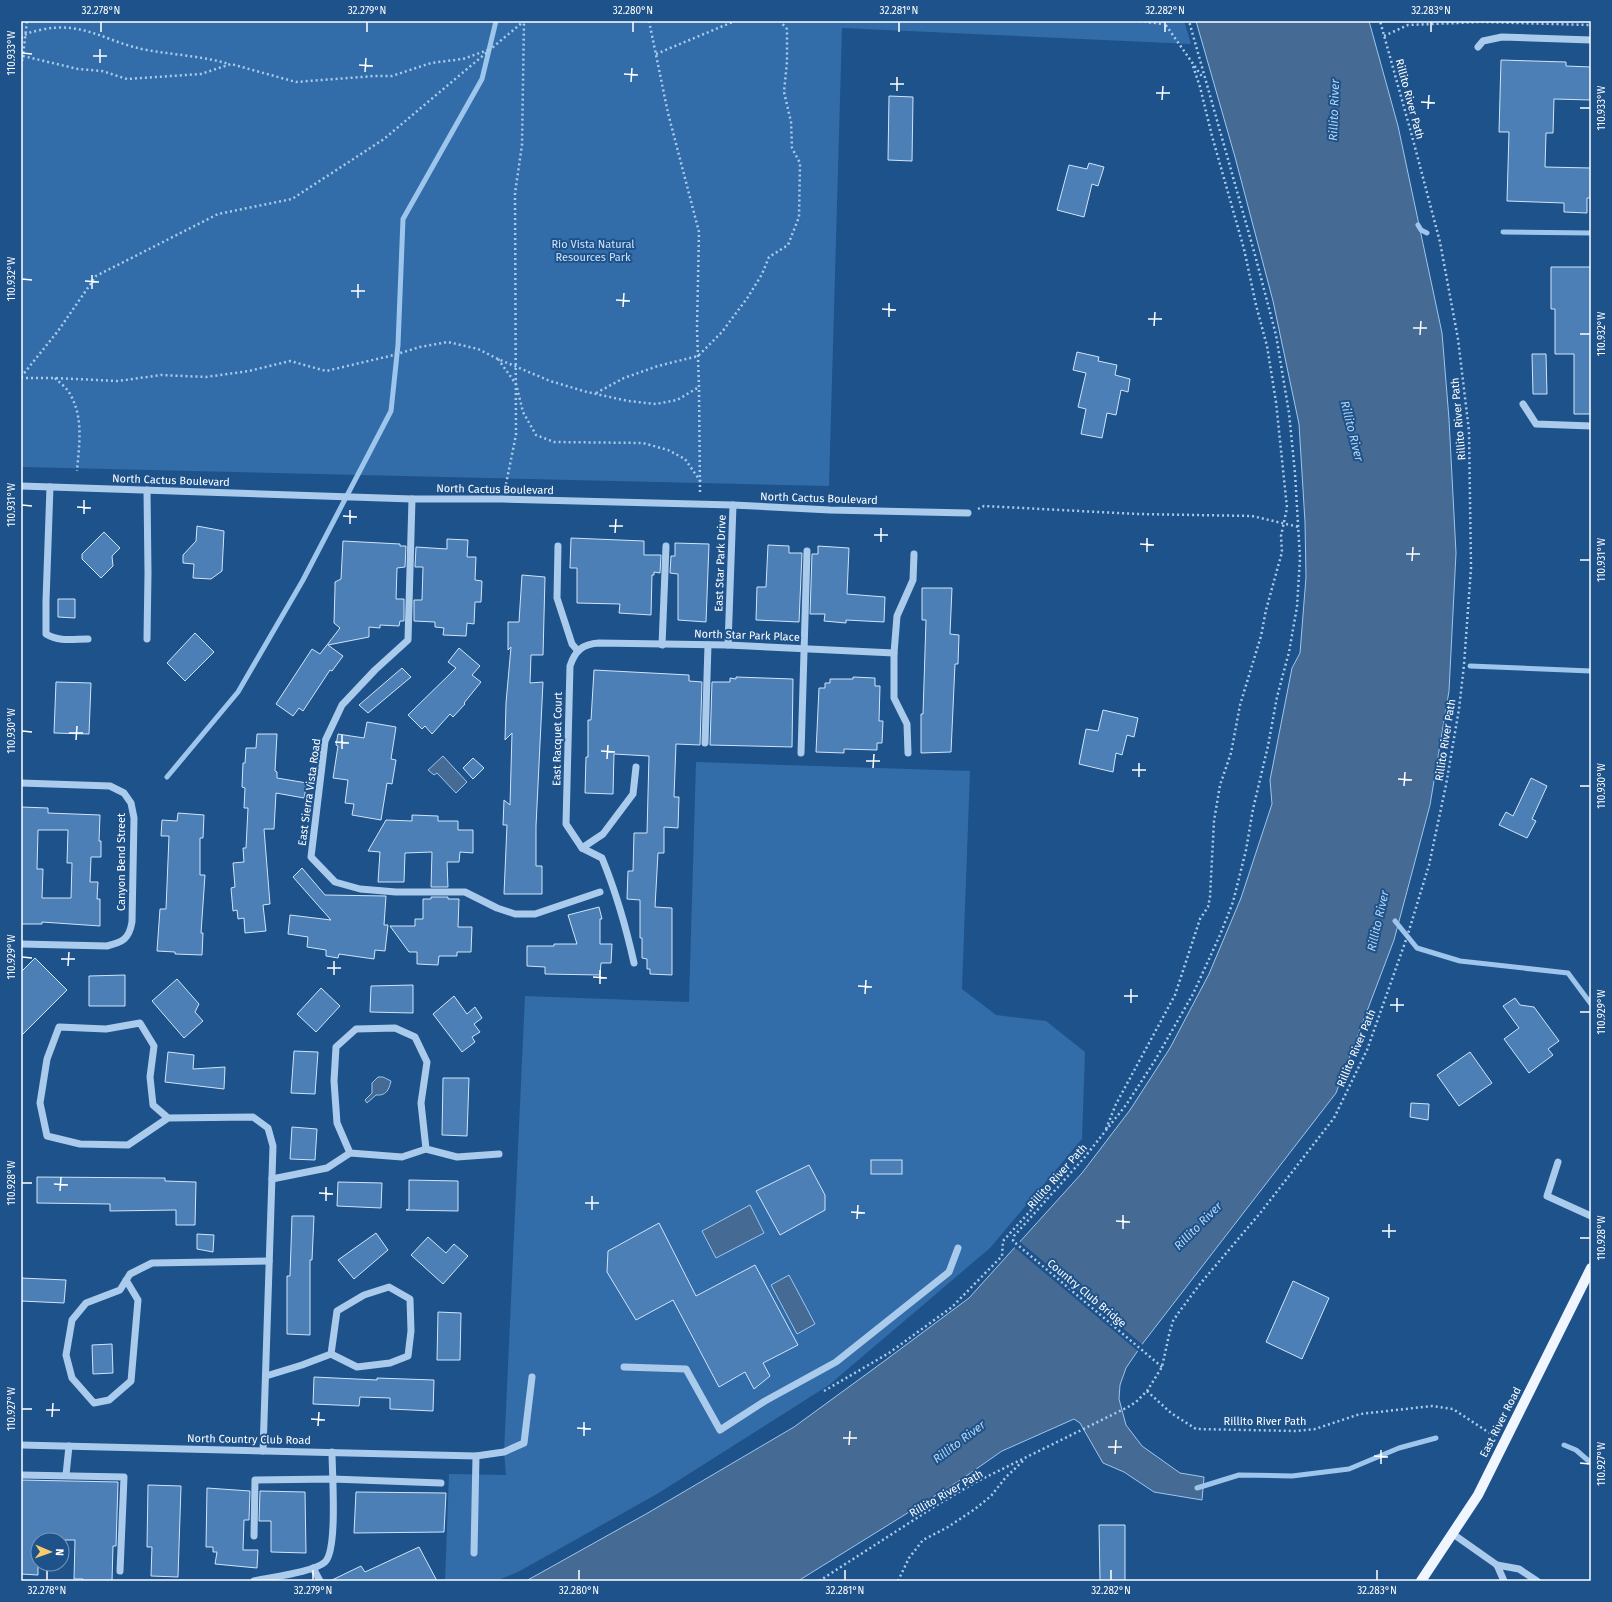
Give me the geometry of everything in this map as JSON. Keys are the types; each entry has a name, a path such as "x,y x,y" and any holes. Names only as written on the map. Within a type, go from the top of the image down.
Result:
{"main road":[{"name":"East River Road","path":"1421,1581 1478,1495 1591,1268"}],"street":[{"path":"1478,47 1483,41 1502,37 1591,40"},
{"path":"1523,404 1536,424 1591,426"},
{"name":"North Cactus Boulevard","path":"21,486 412,499 502,499 968,513"},
{"path":"50,487 46,634 62,640 88,639"},
{"path":"147,490 147,639"},
{"name":"East Sierra Vista Road","path":"412,499 408,640 375,670 342,705 325,741 311,857 335,882 364,890 396,892 465,892 497,908 515,914 535,914 600,892"},
{"name":"East Star Park Drive","path":"728,645 733,505"},
{"path":"558,546 557,598 572,644 578,651"},
{"path":"662,645 666,546"},
{"path":"801,753 807,551"},
{"path":"908,753 907,724 894,698 894,653 897,616 913,580 914,554"},
{"name":"North Star Park Place","path":"578,651 588,644 599,643 728,645 894,653"},
{"path":"705,743 708,645"},
{"name":"East Racquet Court","path":"578,651 573,657 570,666 566,824 582,848"},
{"path":"634,963 627,932 612,883 602,858 582,848 603,834 633,794 636,767"},
{"name":"Canyon Bend Street","path":"21,783 110,786 124,793 131,803 134,818 132,922 130,933 120,943 108,946 21,944"},
{"path":"168,1118 153,1104 150,1077 154,1046 140,1023 106,1030 59,1027 47,1059 40,1103 47,1136 80,1144 128,1145 168,1118 253,1117 268,1128 273,1146 263,1451"},
{"path":"350,1152 337,1123 334,1081 336,1047 356,1029 394,1028 416,1037 427,1062 421,1103 426,1149"},
{"path":"272,1179 327,1168 350,1152 402,1157 426,1149 457,1157 500,1154"},
{"path":"1558,1162 1547,1196 1591,1216"},
{"path":"624,1367 686,1369 720,1430 765,1401 836,1362 949,1272 958,1248"},
{"path":"126,1280 138,1300 131,1381 109,1400 94,1402 72,1378 66,1355 72,1320 86,1303 120,1290 126,1280 130,1274 152,1263 269,1261"},
{"path":"266,1376 331,1354 357,1368 390,1363 408,1356 411,1331 410,1299 390,1288 364,1295 337,1311 331,1354"},
{"name":"North Country Club Road","path":"21,1444 476,1456 504,1452 524,1443 532,1377"},
{"path":"66,1475 69,1446"},
{"path":"254,1581 313,1568 326,1561 332,1549 333,1531 332,1452"},
{"path":"474,1553 476,1456"},
{"path":"21,1475 124,1477 120,1571"},
{"path":"254,1536 255,1480 332,1479 441,1483"},
{"path":"1452,1534 1497,1564 1519,1569 1537,1581"},
{"path":"1497,1564 1504,1581"},
{"path":"313,1568 320,1581"}],"path":[{"path":"21,66 27,21"},
{"path":"21,378 58,331 96,276 218,214 292,199 384,139 524,21"},
{"path":"502,499 508,479 516,435 515,193 522,145 524,21"},
{"path":"649,21 668,113 699,232 698,356 701,483 700,505"},
{"path":"656,54 735,21"},
{"path":"595,394 624,378 651,368 698,356 722,332 748,297 762,274 769,257 788,245 799,217 800,163 792,148 791,122 784,92 787,62 787,29 780,21"},
{"path":"1139,21 1163,23 1205,80"},
{"name":"Rillito River Path","path":"1014,1241 1014,1236 1104,1134 1126,1105 1154,1062 1193,994 1220,935 1233,902 1246,850 1253,809 1268,746 1277,697 1289,652 1297,607 1300,558 1299,527 1290,413 1276,335 1189,21"},
{"name":"Rillito River Path","path":"819,1581 943,1501 976,1482 1025,1459 1136,1402 1147,1391 1162,1367 1173,1321 1200,1284 1261,1212 1334,1118 1367,1050 1407,937 1429,865 1446,785 1463,673 1471,568 1470,431 1458,339 1440,242 1380,21"},
{"path":"1384,36 1408,25 1481,22 1591,24"},
{"path":"21,38 26,33 49,28 72,27 97,33 117,42 146,50 208,58 296,82 392,76 431,63 464,59 490,50"},
{"path":"22,56 78,69 102,71 127,79 201,74 231,64"},
{"path":"1104,1134 1116,1104 1175,995 1200,919 1208,907 1210,897 1214,821 1220,785 1231,753 1240,705 1261,636 1266,610 1282,552 1281,536 1287,508 1276,402 1267,346 1256,305 1244,249 1212,136 1200,87 1192,63"},
{"path":"21,378 118,381 161,375 206,377 249,371 290,361 326,371 394,355 420,346 448,342 478,348 498,359 550,381 595,394 656,404 677,400 699,388"},
{"path":"498,359 516,384 524,412 536,435 554,442 643,443 668,450 685,460 701,483"},
{"path":"54,378 70,393 79,416 77,472"},
{"path":"968,513 984,506 1137,514 1252,516 1299,527"},
{"path":"824,1391 889,1353 952,1307 1002,1256 1003,1241 1042,1198 1049,1197"},
{"name":"Country Club Bridge","path":"1014,1241 1162,1367"},
{"name":"Rillito River Path","path":"1147,1391 1171,1413 1196,1429 1297,1431 1315,1429 1360,1414 1432,1406 1453,1409 1504,1442"},
{"path":"898,1581 909,1558 923,1540 948,1527 975,1510 991,1496 1006,1477 1025,1459"}],"green space":[{"name":"Rio Vista Natural Resources Park","path":"21,21 1184,21 1191,44 842,28 829,486 21,467"},
{"path":"696,762 970,771 962,989 996,1015 1046,1021 1085,1052 1082,1139 990,1248 829,1385 657,1494 518,1572 496,1581 445,1581 449,1474 506,1475 504,1452 525,996 689,1002"}],"water":[{"name":"Rillito River","path":"1196,21 1369,21 1398,126 1442,333 1449,419 1456,553 1449,691 1430,805 1394,940 1336,1093 1143,1343 1126,1368 1120,1385 1119,1399 1126,1425 1142,1446 1180,1473 1204,1477 1202,1500 1154,1492 1124,1472 1103,1463 1080,1423 1074,1419 1002,1451 959,1481 798,1581 526,1581 646,1514 794,1427 969,1298 1082,1173 1130,1110 1170,1048 1209,974 1241,898 1272,804 1270,780 1292,668 1300,653 1306,577 1305,522 1299,424 1273,301 1235,157"},
{"path":"443,756 467,782 456,793 437,773 434,775 428,770"},
{"path":"378,1077 383,1077 391,1081 389,1087 385,1093 376,1095 367,1103 365,1100 372,1093 372,1083"},
{"path":"750,1205 764,1233 716,1258 702,1231"},
{"path":"789,1275 815,1324 797,1334 771,1285"}],"pier":[{"path":"1019,1241 1144,1346 1139,1352 1014,1247"}],"building":[{"path":"1501,60 1566,62 1566,66 1591,67 1591,100 1554,99 1553,133 1546,133 1545,167 1591,168 1591,198 1587,198 1587,213 1564,212 1564,203 1507,201 1509,132 1499,132"},
{"path":"889,96 913,97 912,161 888,160"},
{"path":"1089,163 1104,167 1098,186 1092,184 1084,217 1057,210 1069,165 1087,169"},
{"path":"1551,267 1591,267 1591,414 1574,414 1574,354 1555,354 1555,309 1551,309"},
{"path":"1077,352 1099,357 1098,361 1117,365 1115,375 1130,379 1128,392 1121,390 1116,415 1107,413 1102,438 1081,434 1086,409 1078,407 1086,373 1073,370"},
{"path":"1532,354 1546,354 1547,394 1533,394"},
{"path":"197,526 224,531 222,571 211,579 193,578 194,564 183,563 183,555 196,541"},
{"path":"104,532 120,548 112,556 113,566 101,578 82,559 82,554"},
{"path":"571,538 644,541 644,555 661,555 660,573 654,572 654,575 652,575 651,615 619,613 620,604 577,603 577,568 570,568"},
{"path":"447,539 468,540 467,557 476,557 475,580 482,581 481,602 475,602 474,624 467,623 466,636 443,635 444,628 435,627 435,622 414,621 414,600 422,600 423,567 415,567 416,547 447,549"},
{"path":"343,541 400,544 400,546 406,546 405,567 397,568 396,599 404,599 404,621 400,621 399,626 380,625 380,628 369,627 369,637 328,645 343,656 332,671 330,670 303,711 299,708 293,716 276,704 312,649 320,654 340,628 334,623 335,582 341,579"},
{"path":"675,543 709,544 706,622 678,620 678,574 670,573 671,556 675,556"},
{"path":"768,545 789,546 789,553 802,553 799,622 756,620 757,587 766,587"},
{"path":"818,546 849,548 847,594 885,597 884,622 846,620 846,623 824,621 825,614 810,614 812,554 818,554"},
{"path":"522,575 545,577 543,655 531,655 530,683 543,682 536,826 536,866 542,866 542,894 504,894 507,825 503,825 504,800 510,805 512,733 505,740 506,703 511,647 508,650 508,622 519,622"},
{"path":"922,588 952,588 950,634 959,635 958,664 955,664 951,752 921,753 921,714 923,714 926,620 922,620"},
{"path":"58,599 75,599 75,618 58,617"},
{"path":"195,633 214,652 185,681 167,663"},
{"path":"459,648 480,666 472,675 481,682 464,703 465,704 453,717 450,714 432,734 425,726 422,729 408,715 456,668 448,662"},
{"path":"402,668 411,677 368,713 359,705"},
{"path":"594,670 689,675 689,681 702,682 700,745 676,744 674,797 679,797 678,828 664,827 664,853 658,853 655,907 672,908 672,975 650,974 650,969 647,969 647,959 642,958 642,938 640,938 640,900 627,899 628,871 633,871 634,833 647,833 649,756 614,754 613,794 585,793 586,757 588,757 588,720 591,720"},
{"path":"736,677 793,679 792,747 710,745 712,682 730,682 730,678 736,679"},
{"path":"853,677 875,678 875,686 880,686 879,721 883,721 882,743 877,743 877,750 844,749 844,753 816,752 819,688 825,688 825,683 830,683 830,679 853,679"},
{"path":"56,682 91,683 89,734 54,733"},
{"path":"1103,710 1138,718 1134,737 1127,735 1122,755 1116,753 1113,772 1079,764 1086,729 1098,731"},
{"path":"367,722 396,727 391,759 396,760 392,784 387,783 381,820 352,815 354,804 345,803 348,780 333,778 338,746 336,745 338,734 364,738"},
{"path":"257,734 277,734 275,771 277,772 277,778 307,783 304,798 276,793 274,829 264,829 270,904 263,905 266,931 245,933 244,918 238,919 237,910 233,911 231,888 235,887 233,863 244,862 243,848 246,848 248,808 244,808 245,788 242,787 243,763 245,763 246,748 256,748"},
{"path":"473,758 484,768 473,779 463,768"},
{"path":"1531,778 1547,786 1532,819 1536,821 1527,838 1499,825 1506,812 1513,816"},
{"path":"21,807 48,808 48,813 100,815 99,841 101,841 101,857 91,857 90,882 98,882 97,899 100,899 100,926 42,922 42,924 21,924","holes":["38,830 68,830 67,863 72,863 71,898 42,898 43,869 37,869"]},
{"path":"178,813 204,815 203,838 200,838 200,875 205,875 201,933 203,933 202,955 175,954 175,952 157,951 160,909 166,909 169,836 161,836 162,820 177,821"},
{"path":"412,815 438,816 438,821 458,821 458,830 473,830 473,853 460,852 459,862 447,862 448,887 431,887 432,852 405,853 404,882 378,882 380,852 368,851 386,820 412,821"},
{"path":"302,868 325,895 386,896 384,925 388,925 385,951 375,950 374,959 339,954 338,958 326,956 326,950 307,947 308,937 288,934 290,915 331,920 293,877"},
{"path":"431,897 448,897 448,899 459,899 458,927 472,927 471,952 457,952 457,956 439,956 438,965 417,964 417,952 409,952 390,926 415,926 415,919 423,919 423,899 431,899"},
{"path":"599,907 602,919 600,919 600,944 612,944 611,963 601,963 600,975 545,974 545,967 527,966 527,946 577,944 568,915"},
{"path":"35,958 67,990 21,1036 21,972"},
{"path":"125,975 125,1006 89,1006 89,976"},
{"path":"177,979 199,1004 195,1012 203,1021 184,1038 152,1001"},
{"path":"413,985 413,1013 370,1012 371,986"},
{"path":"321,988 340,1006 316,1032 297,1014"},
{"path":"454,996 467,1014 475,1007 482,1018 474,1024 480,1032 472,1037 475,1042 462,1052 433,1014"},
{"path":"1515,998 1520,1005 1534,1007 1559,1041 1548,1049 1553,1055 1529,1073 1504,1039 1519,1028 1503,1006"},
{"path":"294,1051 318,1052 315,1094 291,1093"},
{"path":"168,1052 194,1055 193,1069 225,1067 224,1089 165,1082"},
{"path":"1470,1052 1492,1083 1459,1106 1437,1075"},
{"path":"443,1078 469,1078 467,1136 442,1135"},
{"path":"1411,1103 1429,1104 1428,1120 1410,1117"},
{"path":"292,1127 317,1129 315,1160 290,1159"},
{"path":"871,1160 902,1160 902,1174 871,1174"},
{"path":"809,1165 825,1195 825,1210 780,1235 756,1191"},
{"path":"37,1177 165,1178 165,1181 196,1182 195,1225 176,1225 176,1210 110,1211 110,1204 37,1203"},
{"path":"409,1180 458,1181 458,1211 406,1210 409,1209"},
{"path":"338,1182 382,1183 381,1208 337,1206"},
{"path":"292,1216 314,1216 312,1260 310,1260 310,1335 287,1334 287,1276 290,1276"},
{"path":"659,1223 696,1296 755,1265 798,1345 763,1363 770,1376 754,1389 745,1372 719,1387 673,1300 636,1320 607,1272 608,1251"},
{"path":"376,1233 388,1250 354,1279 338,1260"},
{"path":"197,1234 214,1235 213,1252 197,1249"},
{"path":"428,1237 446,1253 454,1244 468,1256 443,1284 411,1255"},
{"path":"21,1278 66,1280 64,1303 21,1301"},
{"path":"1293,1281 1329,1298 1302,1359 1266,1342"},
{"path":"438,1312 461,1313 460,1360 437,1360"},
{"path":"112,1344 113,1373 93,1374 92,1345"},
{"path":"314,1377 377,1380 377,1378 434,1380 433,1411 390,1409 390,1398 360,1397 359,1406 313,1404"},
{"path":"21,1480 118,1482 116,1546 113,1546 112,1581 83,1581 83,1579 74,1579 75,1540 70,1540 70,1532 30,1532 30,1572 38,1572 38,1575 21,1574"},
{"path":"148,1485 181,1486 178,1577 151,1576 152,1547 147,1547"},
{"path":"207,1488 250,1491 249,1520 244,1520 243,1550 258,1550 257,1568 215,1564 217,1552 213,1552 213,1547 206,1547"},
{"path":"260,1491 305,1492 306,1553 271,1552 271,1521 259,1521"},
{"path":"356,1492 446,1493 444,1532 354,1533"},
{"path":"1099,1525 1125,1525 1125,1581 1100,1581"},
{"path":"419,1547 437,1581 330,1581 361,1566 365,1572"}],"waterway":[{"path":"167,777 238,692 303,580 391,411 398,345 403,219 482,79 496,21"},
{"path":"1418,225 1421,230 1427,233"},
{"path":"1503,232 1591,233"},
{"path":"1470,666 1591,671"},
{"path":"1395,921 1417,948 1460,961 1568,973 1591,1004"},
{"path":"1197,1488 1239,1475 1292,1476 1349,1469 1399,1448 1436,1438"},
{"path":"1564,1445 1576,1450 1591,1463"}]}
